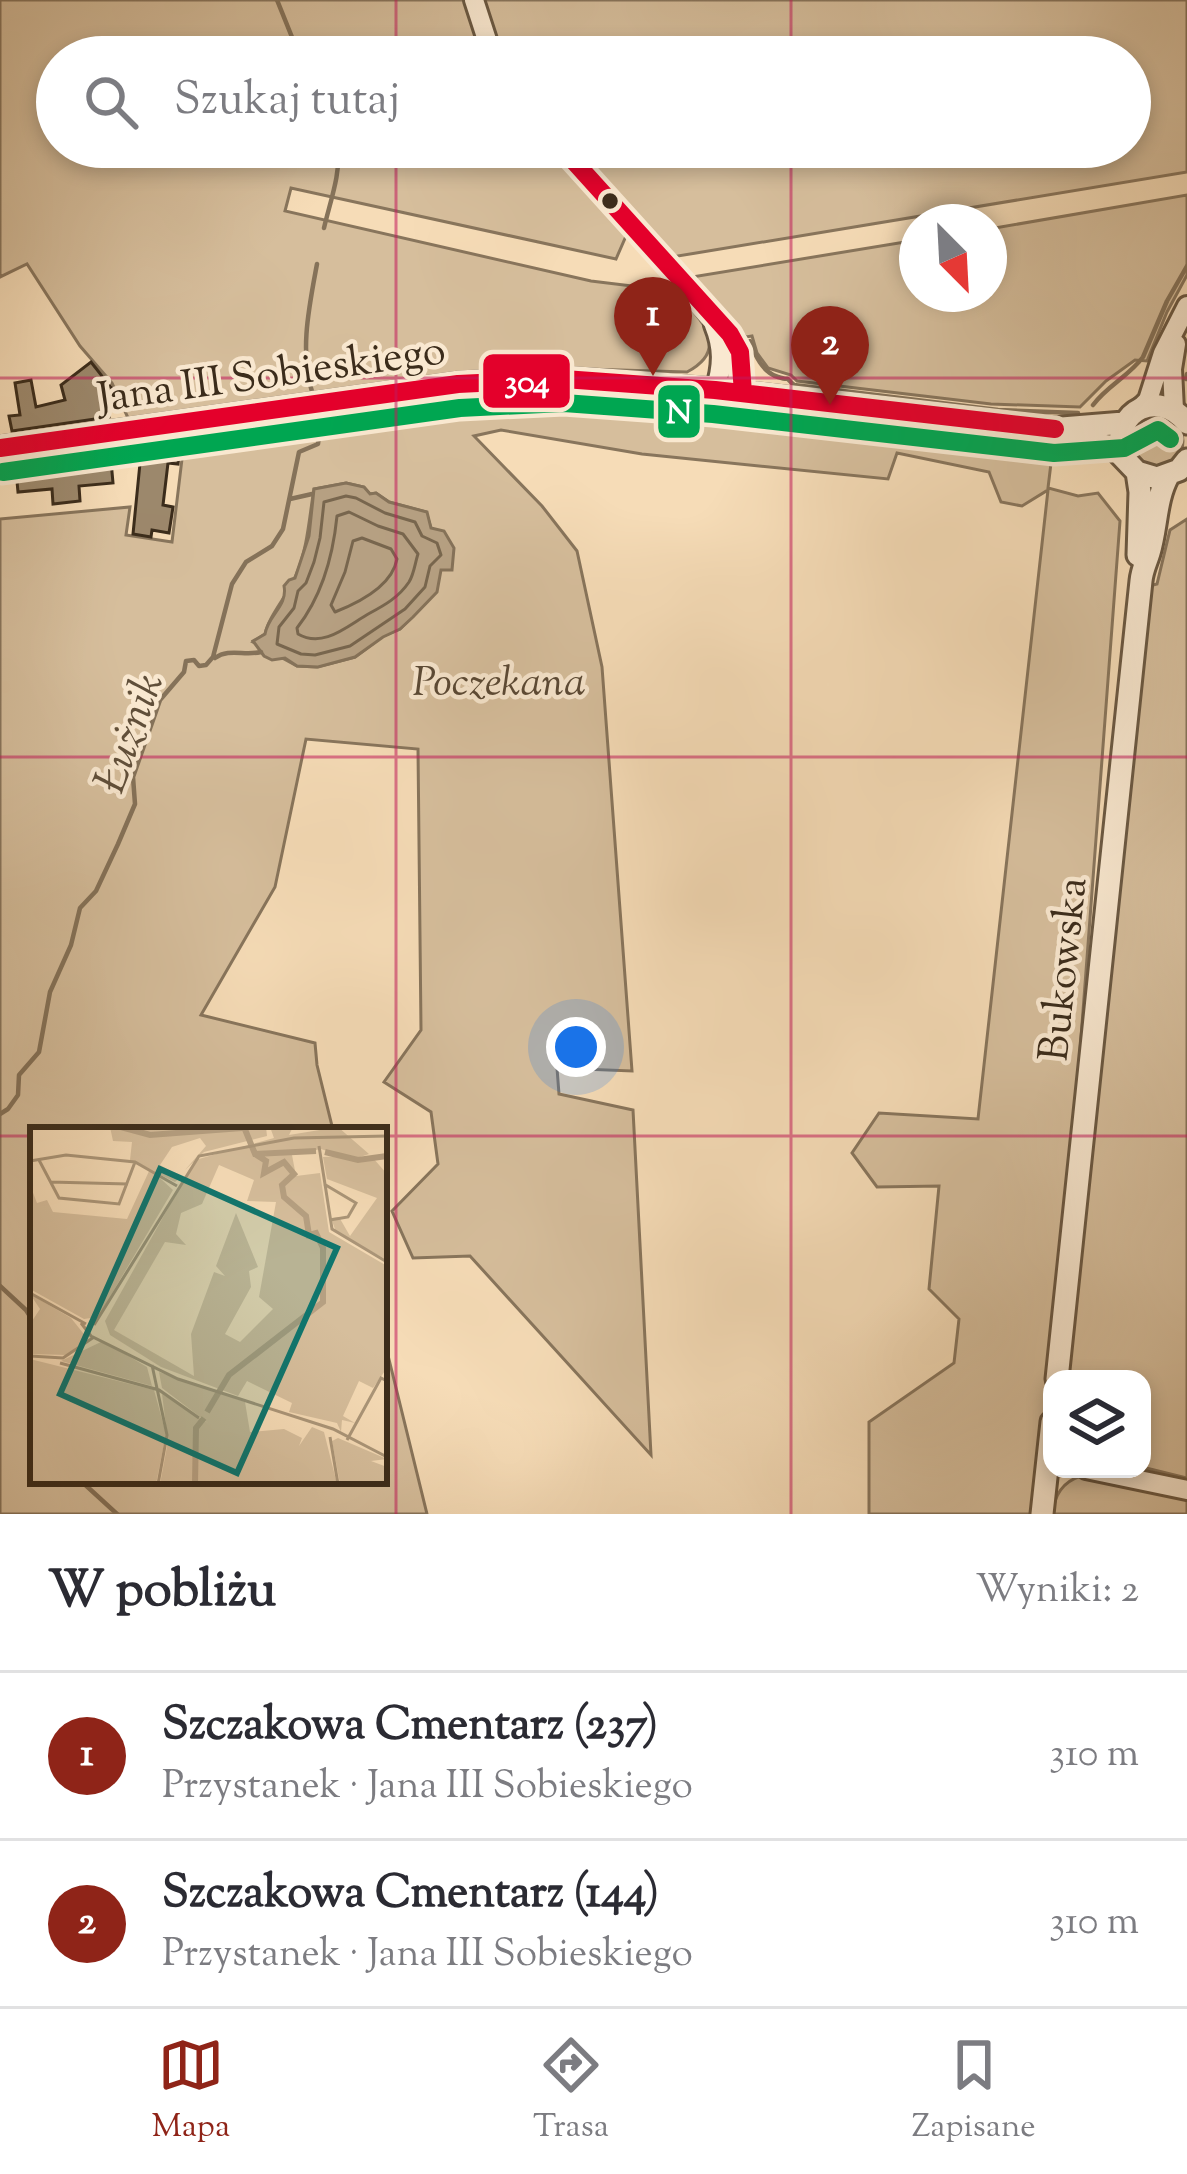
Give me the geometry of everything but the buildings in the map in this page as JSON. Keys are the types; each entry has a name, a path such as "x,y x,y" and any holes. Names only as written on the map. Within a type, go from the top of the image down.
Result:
{"street":[{"path":"474,0 486,36"},
{"path":"580,168 730,334 740,352 743,393"},
{"path":"709,314 722,358 716,389"},
{"path":"1143,567 1138,556 1140,492 1120,444 1132,416 1148,400 1163,353 1184,314"},
{"path":"1055,429 1132,416 1150,406 1180,416 1172,370 1184,314"},
{"name":"Jana III Sobieskiego","path":"0,448 458,384 542,380 716,389 1055,429"},
{"path":"1055,429 1115,448 1157,478 1179,470 1187,460"},
{"path":"1143,567 1168,476"},
{"name":"Bukowska","path":"1058,1370 1143,567"},
{"path":"1042,1514 1047,1478"},
{"path":"1129,1478 1187,1490"}],"green space":[{"path":"0,0 464,0 476,36 36,36 36,168 566,168 626,236 616,259 291,188 285,211 591,281 632,286 666,283 705,327 709,350 687,372 478,373 129,420 112,383 80,346 27,264 0,277"},
{"path":"483,0 1187,0 1187,172 993,204 899,204 899,220 672,257 591,168 1151,168 1151,36 494,36"},
{"path":"1187,195 1187,275 1147,361 1135,360 1080,407 991,404 797,381 768,368 752,336 746,337 692,277 899,243 899,312 1007,312 1007,226"},
{"name":"Poczekana","path":"565,398 689,405 1052,455 1048,488 1078,496 1098,493 1120,521 1067,1223 1051,1370 1043,1370 1043,1448 1036,1514 869,1514 869,1422 954,1363 959,1319 929,1289 939,1186 877,1187 852,1153 879,1113 978,1119 1048,490 1022,506 1001,502 989,472 897,453 888,479 642,454 501,430 474,436 542,506 577,551 602,667 632,1071 557,1068 559,1094 633,1110 651,1455 470,1256 413,1258 392,1211 438,1164 431,1112 384,1082 421,1030 418,749 306,739 275,887 201,1015 315,1043 332,1127 30,1127 30,1484 387,1484 387,1351 427,1514 0,1514 0,519 130,507 126,535 172,542 185,434 413,402","holes":["346,483 389,502 426,512 436,592 400,629 355,657 317,667 297,666 253,642 265,634 296,575 314,489"]},
{"path":"1157,415 1176,422 1183,441 1176,460 1157,467 1138,460 1131,441 1138,422"},
{"path":"1187,519 1187,1478 1151,1469 1151,1370 1069,1370 1149,586 1157,584 1170,530"},
{"path":"1090,1478 1187,1499 1187,1514 1052,1514 1069,1482"}],"water":[{"path":"346,483 427,512 431,528 444,531 454,548 452,570 441,570 437,592 400,629 355,657 318,667 297,666 285,658 272,660 253,641 265,634 283,599 284,586 295,578 309,536 314,489"}],"waterway":[{"name":"Łużnik","path":"277,0 292,36"},
{"name":"Łużnik","path":"324,228 337,168"},
{"name":"Łużnik","path":"313,395 306,346 317,264"},
{"path":"1093,405 1143,357 1187,266"},
{"path":"750,341 763,367 794,385 998,410 1078,413"},
{"path":"1186,379 1187,374"},
{"name":"Łużnik","path":"0,1114 18,1095 19,1075 39,1052 50,992 71,945 80,908 96,891 135,804 133,777 160,700 184,672 186,661 206,665 213,657 232,584 246,562 272,546 283,529 299,452 318,444 318,411"},
{"path":"290,499 312,494"},
{"path":"215,658 261,652"},
{"name":"Łużnik","path":"0,1286 30,1316"},
{"name":"Łużnik","path":"84,1484 117,1514"}],"transit line":[{"name":"304","path":"580,168 730,334 740,352 743,393"},
{"name":"304","path":"0,448 458,384 564,379 715,390 1055,429"},
{"name":"N","path":"3,472 460,408 564,403 713,414 1054,453 1124,448 1158,430 1170,439"}],"place":[{"name":"Szczakowa Cmentarz (237)","path":"653,376"},
{"name":"Szczakowa Cmentarz (144)","path":"830,405"}]}
